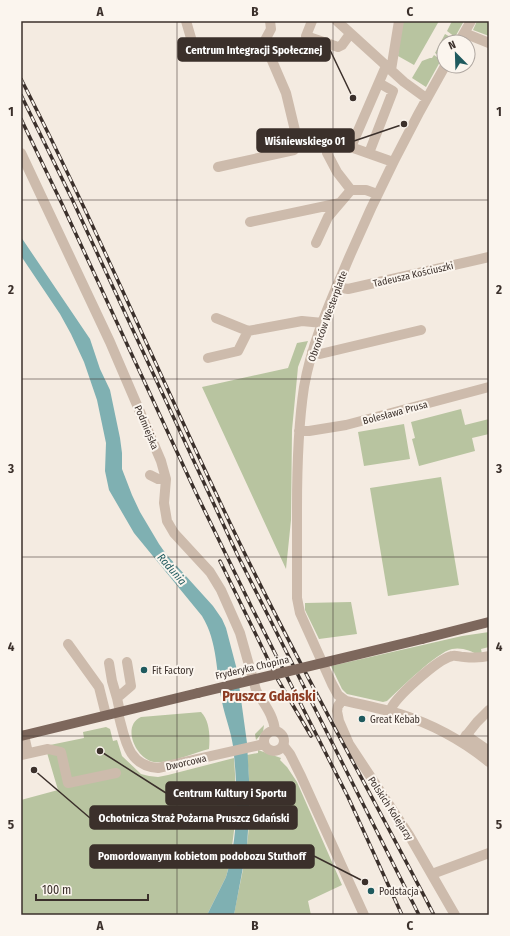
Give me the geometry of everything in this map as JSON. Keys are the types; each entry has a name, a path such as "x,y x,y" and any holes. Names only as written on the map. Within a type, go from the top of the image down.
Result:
{"main road":[{"name":"Fryderyka Chopina","path":"23,736 489,622"}],"street":[{"path":"186,21 191,38"},
{"path":"218,167 294,150 298,143 286,93 264,42 271,29 270,21"},
{"path":"312,21 306,36 338,47 342,45 350,34"},
{"path":"337,21 404,82 426,98"},
{"path":"351,147 379,82 389,68 399,21"},
{"path":"464,34 471,21"},
{"path":"476,41 489,43"},
{"name":"Obrońców Westerplatte","path":"343,699 338,695 332,684 298,608 297,489 299,431 304,388 312,352 336,287 377,194 426,98 440,74"},
{"path":"379,82 393,91"},
{"path":"369,153 393,91 404,82"},
{"path":"328,139 393,162"},
{"name":"Podmiejska","path":"21,153 113,349 161,461 166,479 164,510 167,521 174,533 210,572 221,590 240,633 254,685 260,698 267,706 272,732"},
{"path":"327,153 337,172 351,190"},
{"path":"316,243 328,217 351,190 366,190 377,194"},
{"path":"250,222 340,203"},
{"name":"Tadeusza Kościuszki","path":"336,287 348,289 489,257"},
{"path":"216,318 248,331 302,320 323,323"},
{"path":"312,352 320,354 420,330"},
{"path":"208,358 238,351 248,331"},
{"name":"Bolesława Prusa","path":"299,431 309,431 346,425 489,387"},
{"path":"150,475 166,479"},
{"path":"68,644 99,687 106,715"},
{"path":"390,711 395,701 430,669 443,660 456,656 482,658 489,656"},
{"path":"117,698 131,686 127,662"},
{"name":"Dworcowa","path":"109,664 126,744 138,762 145,766 158,768 264,744"},
{"path":"343,699 390,711 464,738 488,756"},
{"name":"Polskich Kolejarzy","path":"343,699 338,706 337,711 343,732 358,758 409,835 455,915"},
{"path":"464,738 489,710"},
{"path":"272,732 282,734 284,741 280,748 271,751 264,744 264,737 272,732"},
{"path":"23,736 24,754 48,749 61,752 68,783 116,773"},
{"path":"280,748 285,759 294,763 301,776 364,915"},
{"path":"432,874 489,853"}],"green space":[{"path":"401,21 439,21 414,65 398,56"},
{"path":"452,21 464,21 457,34 451,34 447,31"},
{"path":"477,21 489,21 489,36 473,30"},
{"path":"434,55 436,56 436,69 426,87 412,78 422,61 432,58"},
{"path":"308,341 298,367 292,430 291,520 286,569 202,387 288,368 297,343"},
{"path":"461,409 465,425 489,419 489,434 472,438 475,451 419,466 412,439 415,438 411,422"},
{"path":"404,424 410,459 364,466 358,432"},
{"path":"441,477 459,585 388,596 370,488"},
{"path":"351,602 357,634 319,639 305,610 305,603"},
{"path":"489,632 489,647 481,649 482,654 479,655 463,649 452,649 445,652 419,672 387,701 383,702 347,694 342,689 331,666 462,636"},
{"path":"201,712 208,724 209,749 174,760 154,762 147,760 133,742 132,727 135,721 141,717"},
{"path":"264,725 263,732 256,740 255,734"},
{"path":"106,727 110,729 113,741 117,740 122,756 141,774 149,776 158,777 168,775 234,758 236,815 230,862 226,877 207,915 21,915 21,800 58,790 45,746 84,738 83,732"},
{"path":"258,750 281,758 280,760 287,767 297,782 342,885 308,901 311,915 234,915 247,845 249,822 250,800 247,755 258,753"}],"water":[{"name":"Radunia","path":"21,237 90,339 100,369 110,390 120,438 122,469 140,512 166,554 213,606 226,628 237,670 247,743 249,779 247,846 234,915 207,915 226,877 233,845 236,812 236,779 233,746 222,702 216,658 211,636 202,616 134,533 109,490 105,471 106,443 97,400 84,362 60,314 21,256"}],"pier":[{"path":"240,674 242,687 219,692 217,680"}],"railway":[{"path":"21,79 106,255 243,550 289,642 434,915"},
{"path":"21,95 72,199 238,556 419,915"},
{"path":"21,119 196,493 252,608 348,797 402,915"},
{"path":"220,561 278,680 311,736"}],"place":[{"name":"Centrum Integracji Społecznej","path":"353,98"},
{"name":"Wiśniewskiego 01","path":"404,124"},
{"name":"Fit Factory","path":"144,670"},
{"name":"Great Kebab","path":"362,719"},
{"name":"Centrum Kultury i Sportu","path":"100,751"},
{"name":"Ochotnicza Straż Pożarna Pruszcz Gdański","path":"34,770"},
{"name":"Pomordowanym kobietom podobozu Stuthoff","path":"365,882"},
{"name":"Podstacja","path":"371,891"}],"district":[{"name":"Pruszcz Gdański","path":"269,696"}]}
